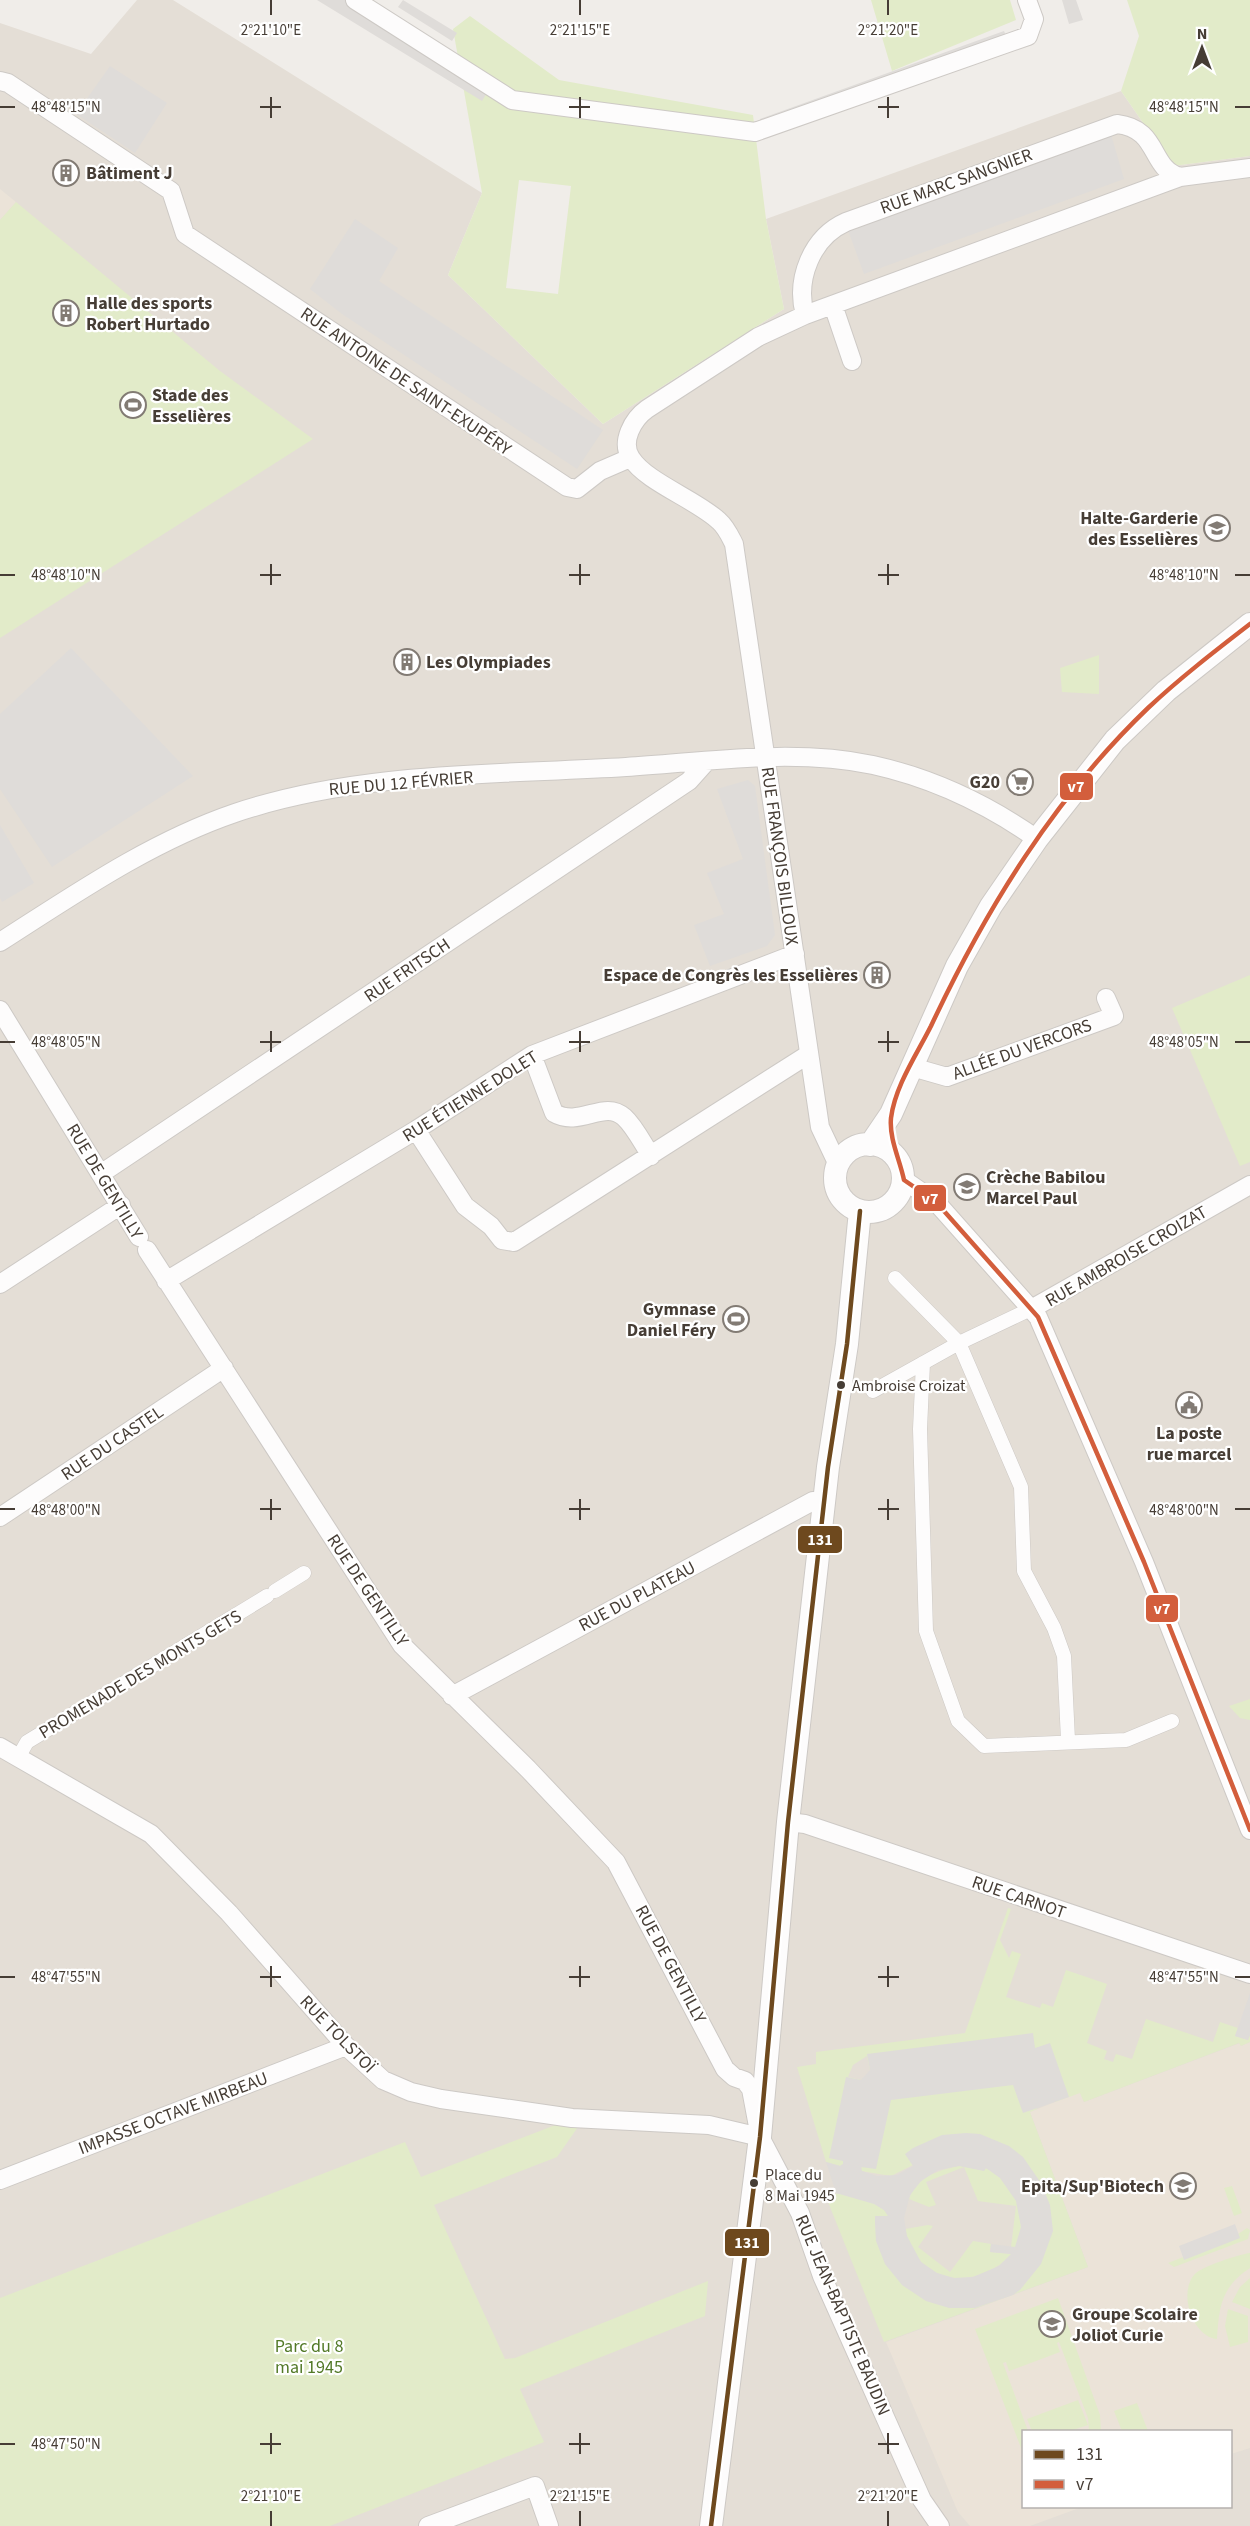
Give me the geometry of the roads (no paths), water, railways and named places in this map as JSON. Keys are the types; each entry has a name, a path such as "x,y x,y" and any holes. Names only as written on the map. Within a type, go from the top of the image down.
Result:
{"street":[{"path":"355,0 512,100 755,132 1028,36 1034,19 1027,0"},
{"name":"RUE ANTOINE DE SAINT-EXUPÉRY","path":"0,81 8,83 171,191 185,234 567,487 577,489 600,471 630,458"},
{"name":"RUE MARC SANGNIER","path":"805,315 804,280 811,255 827,233 857,217 1117,124 1128,125 1144,133 1167,169 1180,177"},
{"path":"630,458 629,431 641,413 758,337 805,315 1180,177 1250,168"},
{"path":"834,305 852,361"},
{"name":"RUE FRANÇOIS BILLOUX","path":"630,458 643,470 719,521 734,544 820,1127 838,1165"},
{"path":"870,1144 891,1114 957,966 991,906 1037,839 1115,740 1166,691 1250,624"},
{"name":"RUE DU 12 FÉVRIER","path":"0,942 155,848 195,829 272,802 366,783 766,758 843,760 915,776 984,805 1037,839"},
{"name":"RUE FRITSCH","path":"102,1173 689,782 706,762"},
{"name":"RUE ÉTIENNE DOLET","path":"166,1281 416,1130 532,1055 795,954"},
{"name":"ALLÉE DU VERCORS","path":"912,1067 947,1077 1114,1016 1106,998"},
{"name":"RUE DE GENTILLY","path":"0,1010 102,1173 166,1281 402,1645 528,1769 616,1862 725,2068 734,2077 745,2081 751,2089 760,2137"},
{"path":"416,1130 465,1206 491,1226 502,1240 508,1242 520,1240 809,1054"},
{"path":"532,1055 554,1113 565,1118 579,1119 604,1110 618,1113 628,1121 651,1156"},
{"path":"891,1114 896,1156 904,1179 900,1194 890,1206 870,1213 860,1211 841,1198 835,1176 838,1165 852,1149 870,1144 881,1147 896,1156"},
{"path":"904,1179 936,1202 1033,1308 1051,1343 1144,1562 1250,1830"},
{"name":"RUE AMBROISE CROIZAT","path":"873,1391 959,1343 1033,1308 1250,1185"},
{"path":"0,1284 121,1205"},
{"path":"711,2526 760,2137 788,1822 824,1502 847,1344 860,1211"},
{"path":"895,1278 959,1343 1021,1487 1024,1571 1054,1628 1064,1656 1068,1740"},
{"path":"923,1363 920,1429 926,1631 958,1721 984,1746 1068,1740 1126,1740 1172,1721"},
{"name":"RUE DU CASTEL","path":"0,1518 224,1368"},
{"name":"RUE DU PLATEAU","path":"452,1696 807,1504 813,1501 824,1502"},
{"name":"PROMENADE DES MONTS GETS","path":"19,1756 27,1742 304,1573"},
{"name":"RUE TOLSTOÏ","path":"0,1747 152,1834 229,1913 346,2046 383,2080 411,2092 441,2100 572,2118 709,2125 760,2137"},
{"name":"RUE CARNOT","path":"788,1822 817,1828 1250,1974"},
{"name":"IMPASSE OCTAVE MIRBEAU","path":"0,2180 346,2046"},
{"name":"RUE JEAN-BAPTISTE BAUDIN","path":"760,2137 800,2213 822,2276 922,2500 940,2526"},
{"path":"428,2526 535,2486 549,2526"}],"place":[{"name":"Bâtiment J","path":"66,173"},
{"name":"Halle des sports Robert Hurtado","path":"66,313"},
{"name":"Stade des Esselières","path":"133,405"},
{"name":"Halte-Garderie des Esselières","path":"1217,528"},
{"name":"Les Olympiades","path":"407,662"},
{"name":"G20","path":"1020,782"},
{"name":"Espace de Congrès les Esselières","path":"877,975"},
{"name":"Crèche Babilou Marcel Paul","path":"967,1187"},
{"name":"Gymnase Daniel Féry","path":"736,1319"},
{"name":"Ambroise Croizat","path":"841,1385"},
{"name":"La poste rue marcel","path":"1189,1405"},
{"name":"Place du 8 Mai 1945","path":"754,2183"},
{"name":"Epita/Sup'Biotech","path":"1183,2186"},
{"name":"Groupe Scolaire Joliot Curie","path":"1052,2324"}],"park label":[{"name":"Parc du 8 mai 1945","path":"309,2356"}]}
